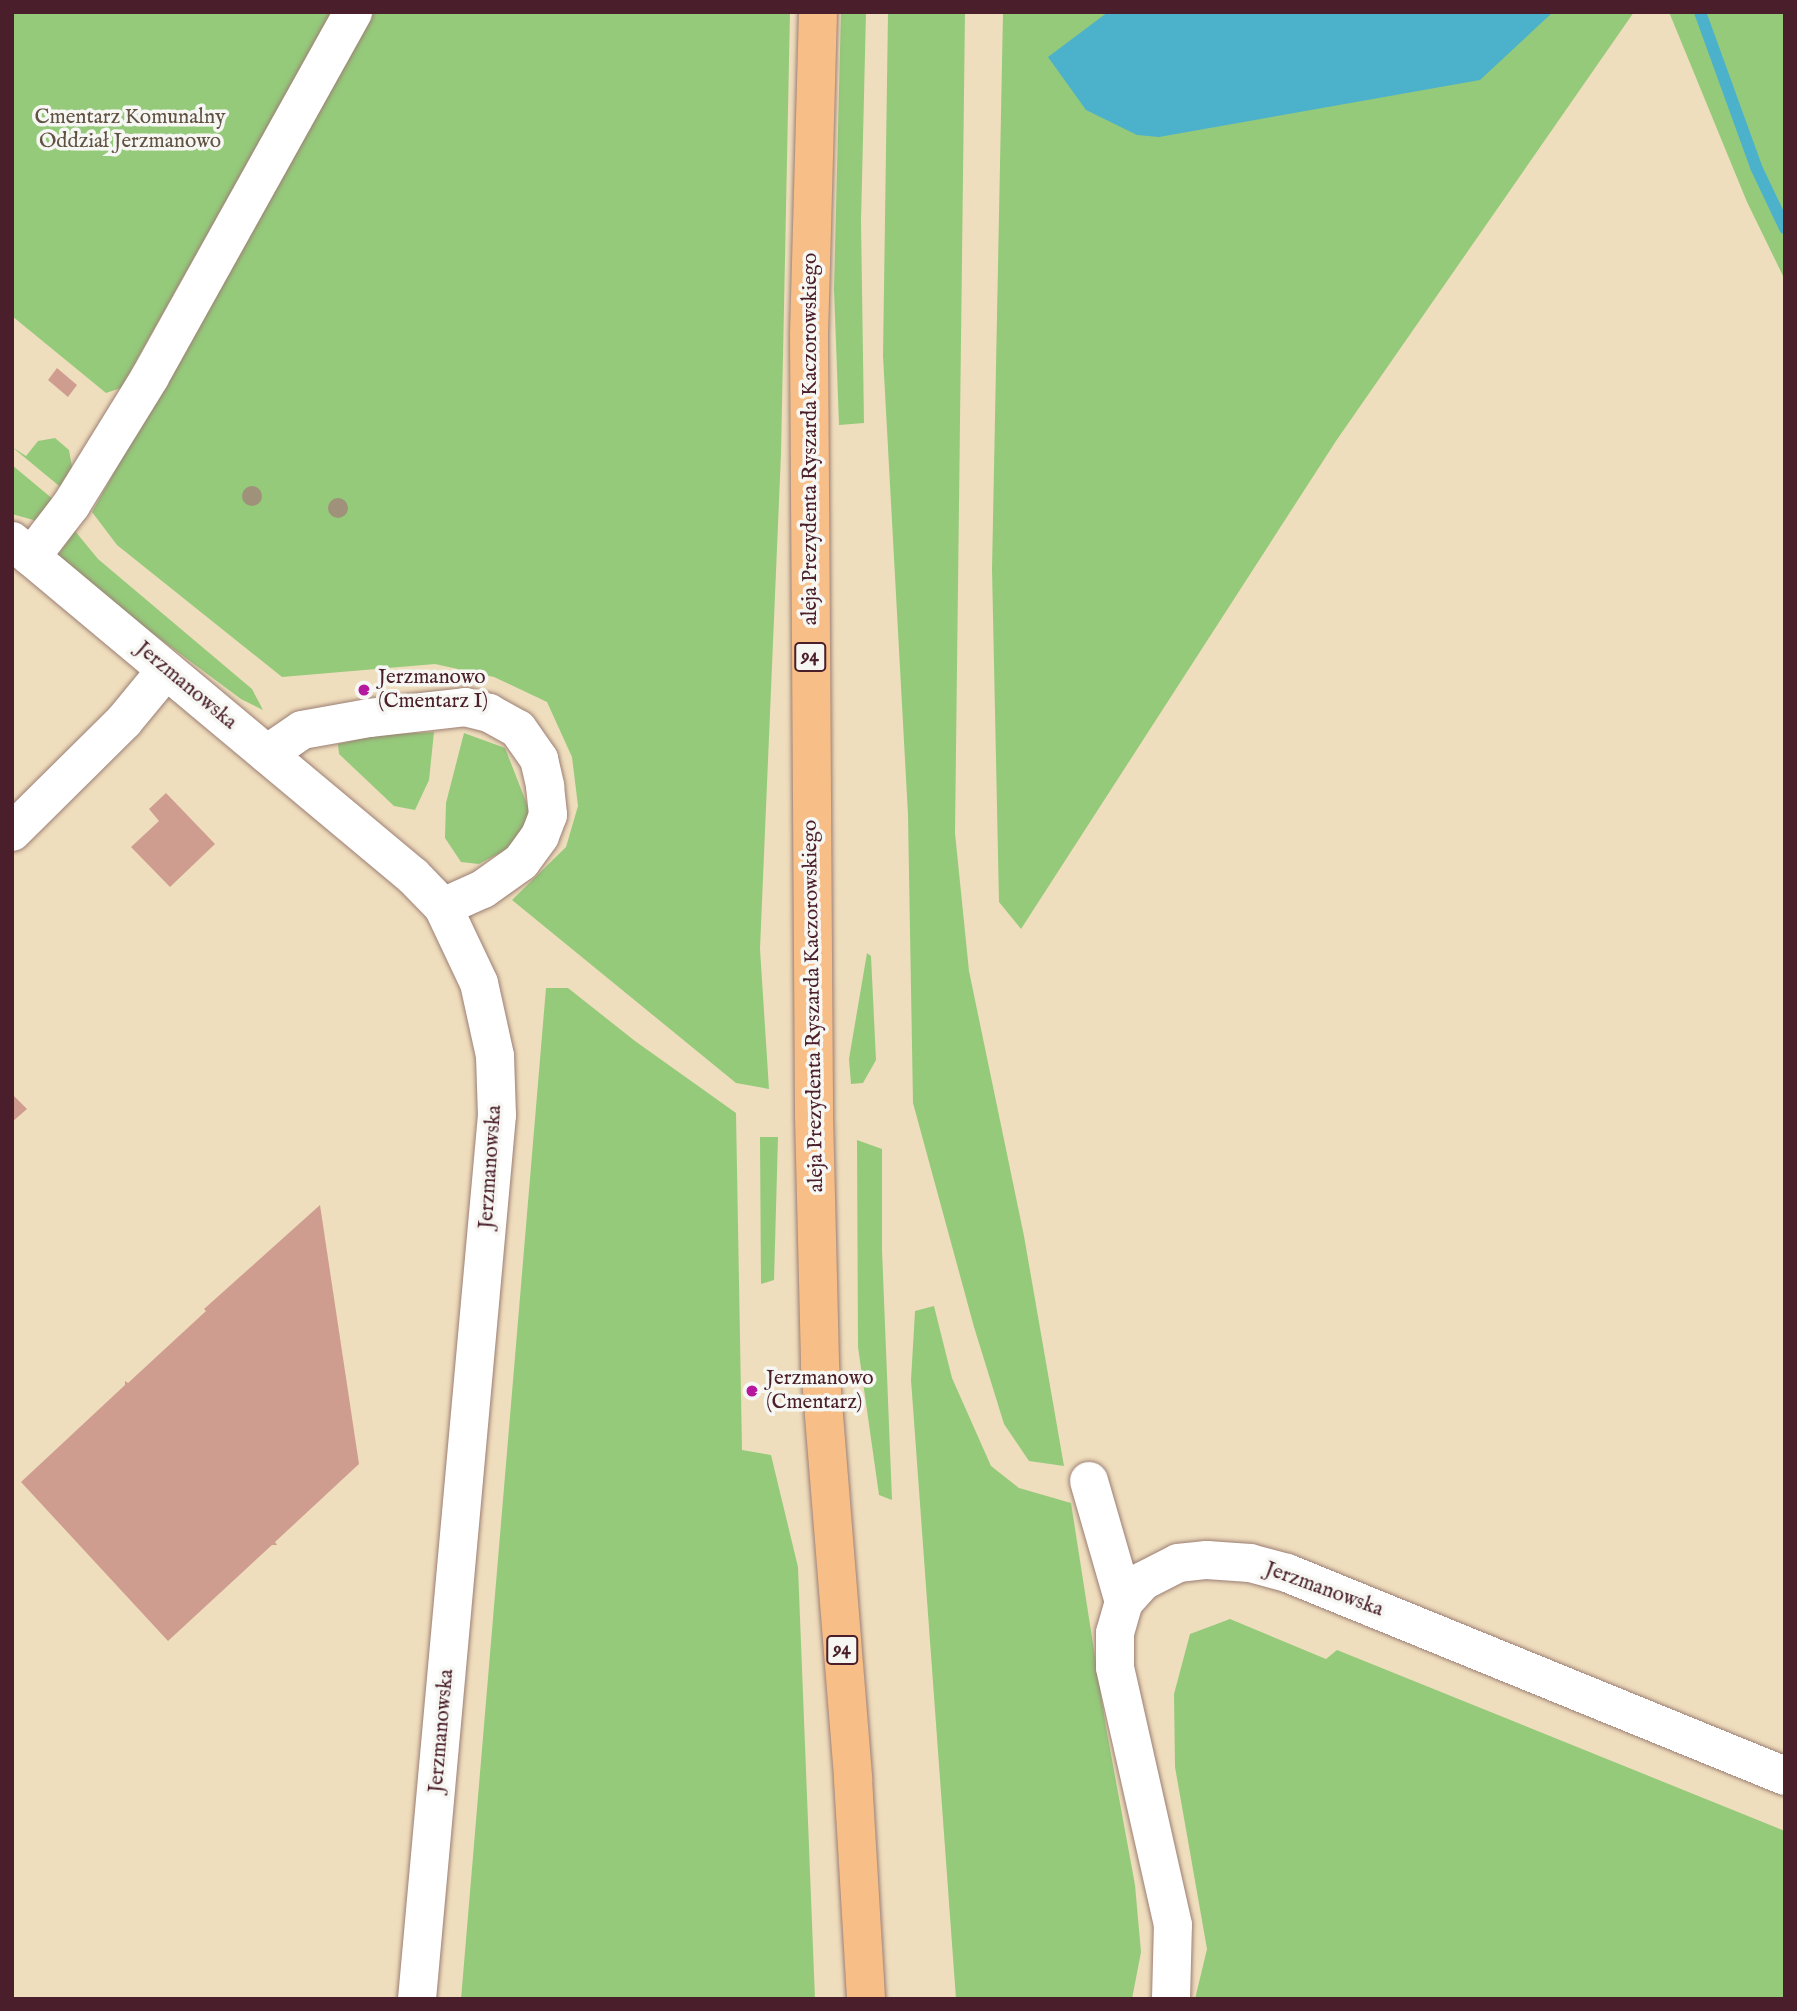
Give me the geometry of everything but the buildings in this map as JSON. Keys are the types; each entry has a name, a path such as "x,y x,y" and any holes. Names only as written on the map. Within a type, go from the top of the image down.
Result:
{"main road":[{"name":"aleja Prezydenta Ryszarda Kaczorowskiego","path":"818,12 809,335 814,1116 820,1366 853,1779 866,1999"}],"street":[{"path":"22,549 71,505 150,377 354,12"},
{"name":"Jerzmanowska","path":"22,549 412,876 443,907 479,983 495,1056 497,1115 417,1999"},
{"path":"12,832 124,721 166,670"},
{"path":"267,754 302,730 369,718 465,707 489,713 518,729 539,759 545,786 548,815 540,836 521,862 483,889 443,907"},
{"path":"1088,1481 1124,1602 1115,1633 1115,1667 1173,1925 1171,1999"},
{"name":"Jerzmanowska","path":"1124,1602 1143,1581 1178,1563 1207,1560 1250,1563 1324,1587 1595,1701 1785,1776"}],"green space":[{"name":"Cmentarz Komunalny Oddział Jerzmanowo","path":"12,12 332,12 121,388 106,393 12,316"},
{"path":"370,12 790,12 781,454 760,949 769,1089 736,1083 512,900 566,847 578,806 572,757 547,702 494,677 435,664 282,677 117,545 92,512"},
{"path":"841,12 866,12 861,221 864,423 839,425 834,289"},
{"path":"888,12 965,12 955,833 969,971 1024,1236 1064,1466 1029,1461 1004,1424 974,1327 913,1103 908,815 883,356"},
{"path":"1003,12 1634,12 1336,441 1021,929 999,902 992,569"},
{"path":"1669,12 1785,12 1785,280 1747,202"},
{"path":"55,438 69,450 74,478 64,490 12,447 26,456 38,441"},
{"path":"12,465 54,500 37,521 12,514"},
{"path":"75,531 98,559 252,689 263,710 241,699 148,630 58,555"},
{"path":"434,732 429,780 415,810 394,806 339,754 338,744 376,735"},
{"path":"464,733 505,748 530,812 513,846 479,864 461,862 445,838 446,803"},
{"path":"867,953 871,956 876,1060 863,1083 851,1084 849,1059"},
{"path":"546,988 568,988 635,1041 736,1113 742,1450 771,1455 798,1567 815,1999 461,1999"},
{"path":"760,1137 778,1137 774,1280 761,1284"},
{"path":"857,1140 882,1149 882,1250 892,1500 879,1495 858,1347"},
{"path":"934,1306 952,1378 991,1466 1019,1488 1071,1503 1106,1727 1135,1885 1141,1952 1132,1999 956,1999 911,1380 915,1311"},
{"path":"1230,1619 1326,1659 1337,1650 1785,1831 1785,1999 1195,1999 1207,1949 1175,1767 1174,1694 1190,1634"}],"water":[{"path":"1108,12 1553,12 1480,80 1159,137 1137,135 1086,110 1048,57"}],"waterway":[{"path":"1700,12 1756,167 1785,228"}],"place":[{"name":"Jerzmanowo (Cmentarz I)","path":"364,690"},
{"name":"Jerzmanowo (Cmentarz)","path":"752,1391"}]}
